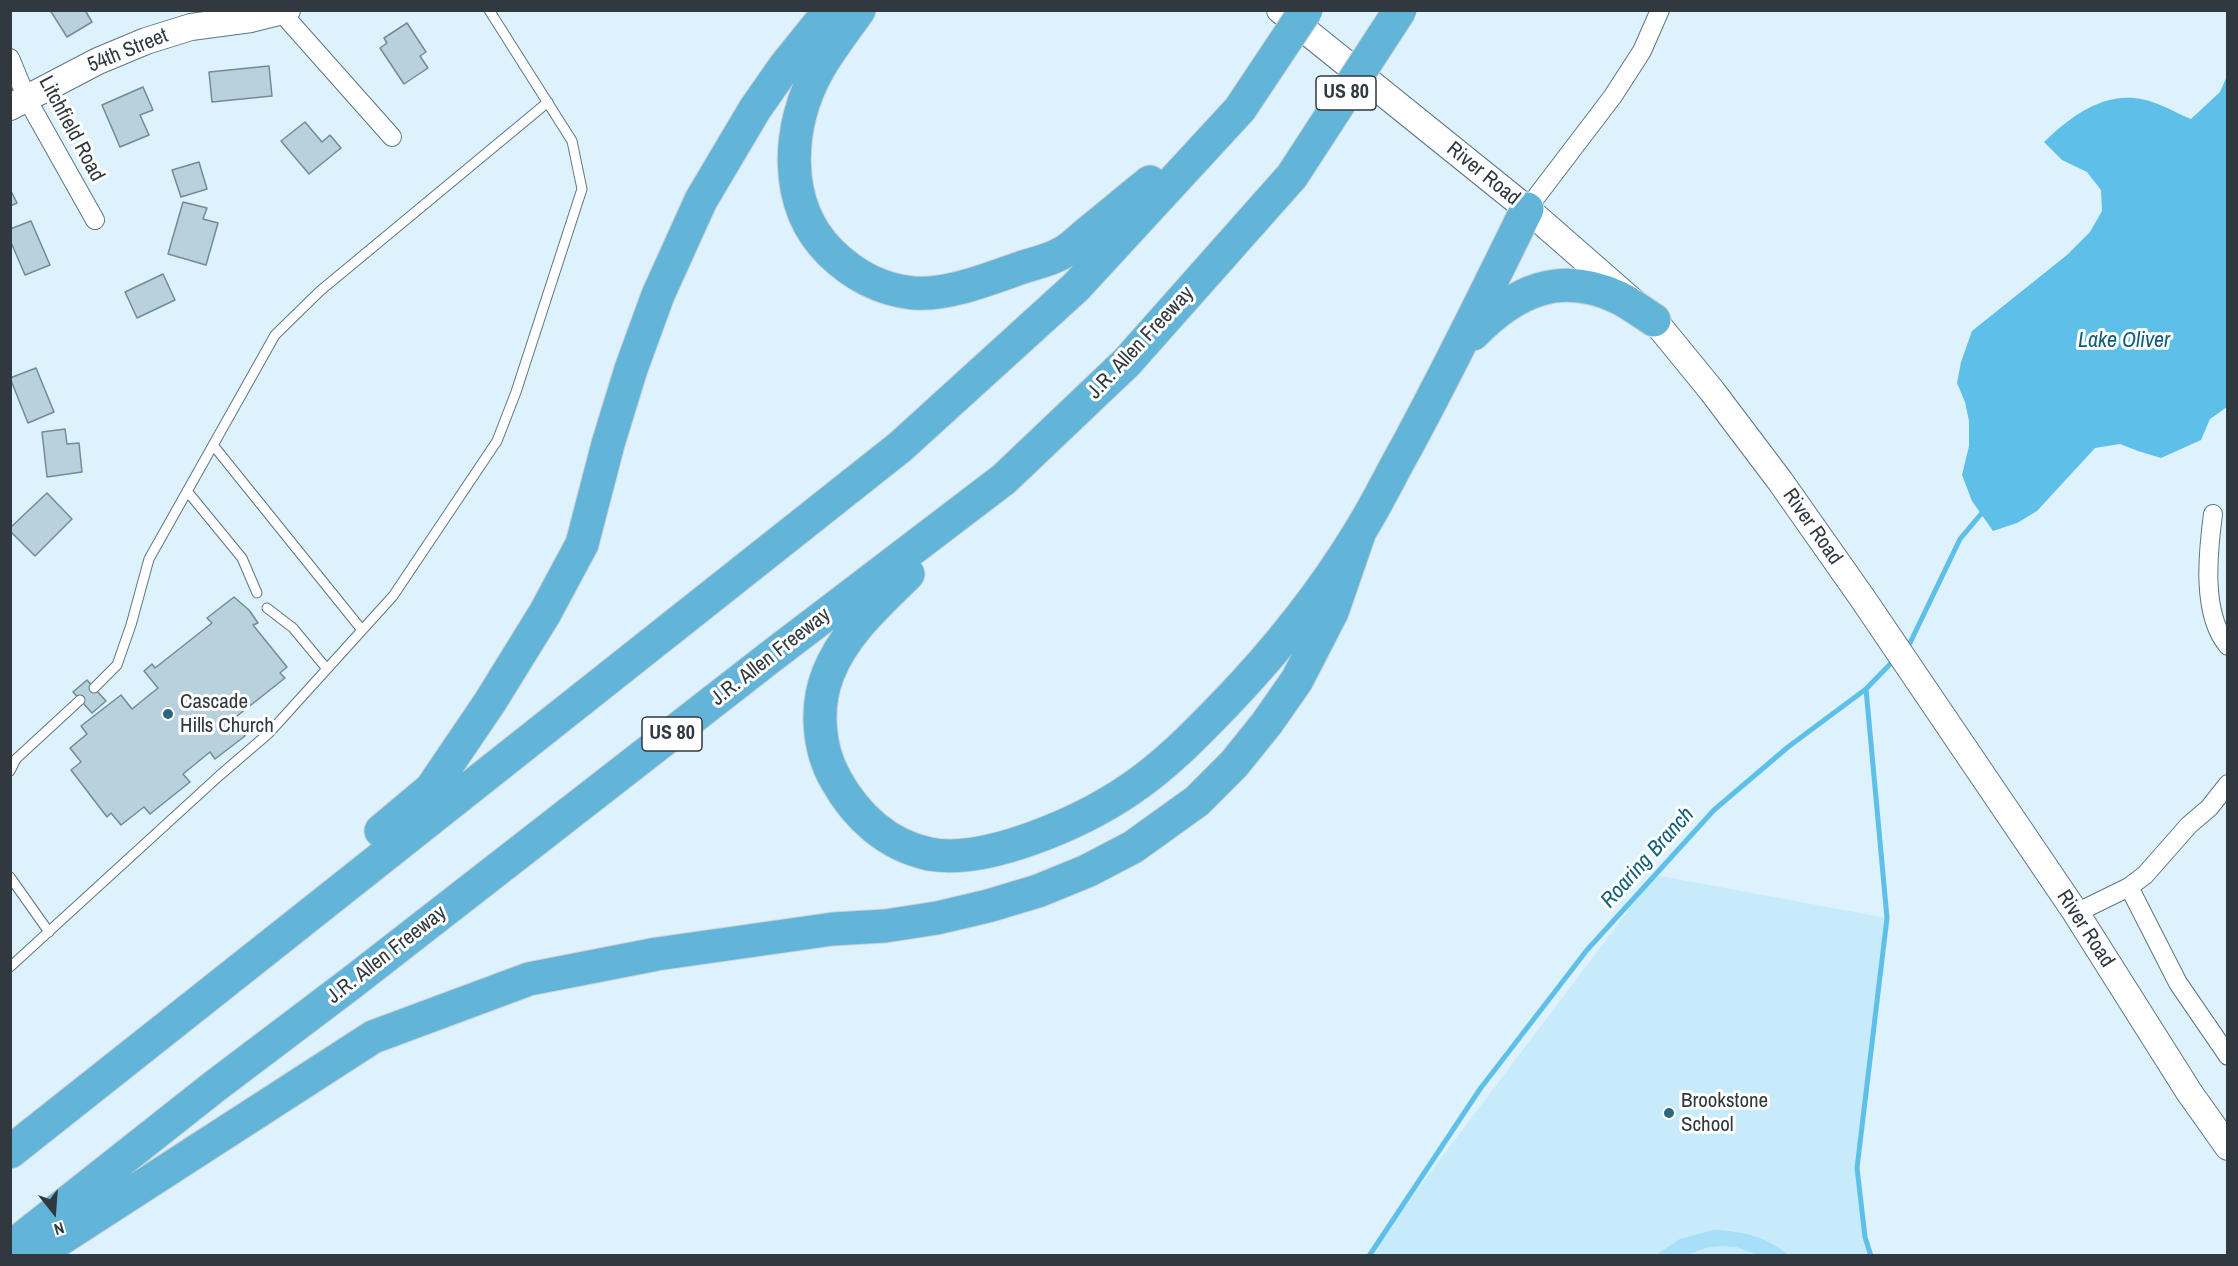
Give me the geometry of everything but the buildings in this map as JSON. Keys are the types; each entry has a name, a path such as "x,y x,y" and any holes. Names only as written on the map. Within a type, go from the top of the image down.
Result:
{"highway":[{"path":"10,1150 431,789 490,702 545,613 582,544 608,444 632,369 658,295 701,200 749,118 785,66 818,26 840,10"},
{"path":"860,10 830,49 806,96 798,130 794,173 799,199 808,223 823,245 842,264 888,287 914,293 963,288 1062,253 1240,109"},
{"path":"10,1150 900,447 1076,287 1240,109 1306,10"},
{"name":"J.R. Allen Freeway","path":"10,1248 215,1086 1004,479 1127,362 1292,176 1400,10"},
{"path":"1004,479 854,627 828,673 822,698 820,724 824,750 832,774 845,798 862,818 882,834 905,847 931,854 957,856 1008,846 1082,818 1105,806 1148,776 1206,724 1243,686 1294,626 1360,531 1461,346 1527,209"},
{"path":"1461,346 1488,318 1515,299 1534,290 1556,285 1594,289 1619,298 1654,320"},
{"path":"34,1256 373,1037 529,979 657,954 833,929 916,921 988,906 1038,891 1087,871 1133,847 1197,801 1234,764 1267,723 1297,680 1327,622 1360,531"}],"main road":[{"name":"River Road","path":"1280,10 1527,209 1654,320 1733,418 1863,599 2076,912 2189,1092 2228,1147"},
{"name":"54th Street","path":"19,103 98,61 146,41 191,27 250,15 284,11"}],"street":[{"path":"1527,209 1613,96 1642,51 1660,10"},
{"path":"284,11 392,137"},
{"name":"Litchfield Road","path":"10,58 19,103 95,220"},
{"path":"2213,514 2210,537 2210,597 2213,617 2228,646"},
{"path":"2076,912 2129,887 2145,874 2189,825 2209,808 2228,784"},
{"path":"2129,887 2178,983 2228,1056"}],"lane":[{"path":"10,967 269,733 393,596 497,441 516,392 582,189 572,141 489,10"},
{"path":"94,688 117,665 131,625 149,559 275,335 320,291 548,102"},
{"path":"213,445 362,630"},
{"path":"187,491 242,558 256,593"},
{"path":"267,608 293,628 327,669"},
{"path":"10,771 16,759 80,700"},
{"path":"10,877 49,932"}],"shaded area":[{"name":"Brookstone School","path":"1655,875 1887,918 1883,971 1869,1059 1857,1168 1858,1193 1865,1237 1871,1255 1367,1256"},
{"path":"1713,1230 1734,1232 1762,1239 1788,1255 1758,1255 1736,1247 1720,1246 1686,1255 1656,1255 1680,1239"}],"water":[{"name":"Lake Oliver","path":"2227,76 2227,407 2210,419 2201,440 2161,458 2120,444 2095,448 2037,511 2017,523 1993,531 1972,501 1962,475 1969,446 1969,421 1965,402 1957,383 1961,362 1972,331 2067,255 2090,232 2102,211 2101,190 2087,172 2062,160 2044,142 2084,110 2108,100 2134,98 2149,101 2191,119 2220,92"}],"waterway":[{"name":"Roaring Branch","path":"1904,649 1910,643 1960,539 1981,514"},
{"name":"Roaring Branch","path":"1369,1256 1480,1089 1587,950 1714,810 1788,747 1866,689 1896,658"},
{"path":"1866,689 1887,918 1857,1168 1865,1237 1871,1256"}],"place":[{"name":"Cascade Hills Church","path":"168,714"},
{"name":"Brookstone School","path":"1669,1113"}]}
